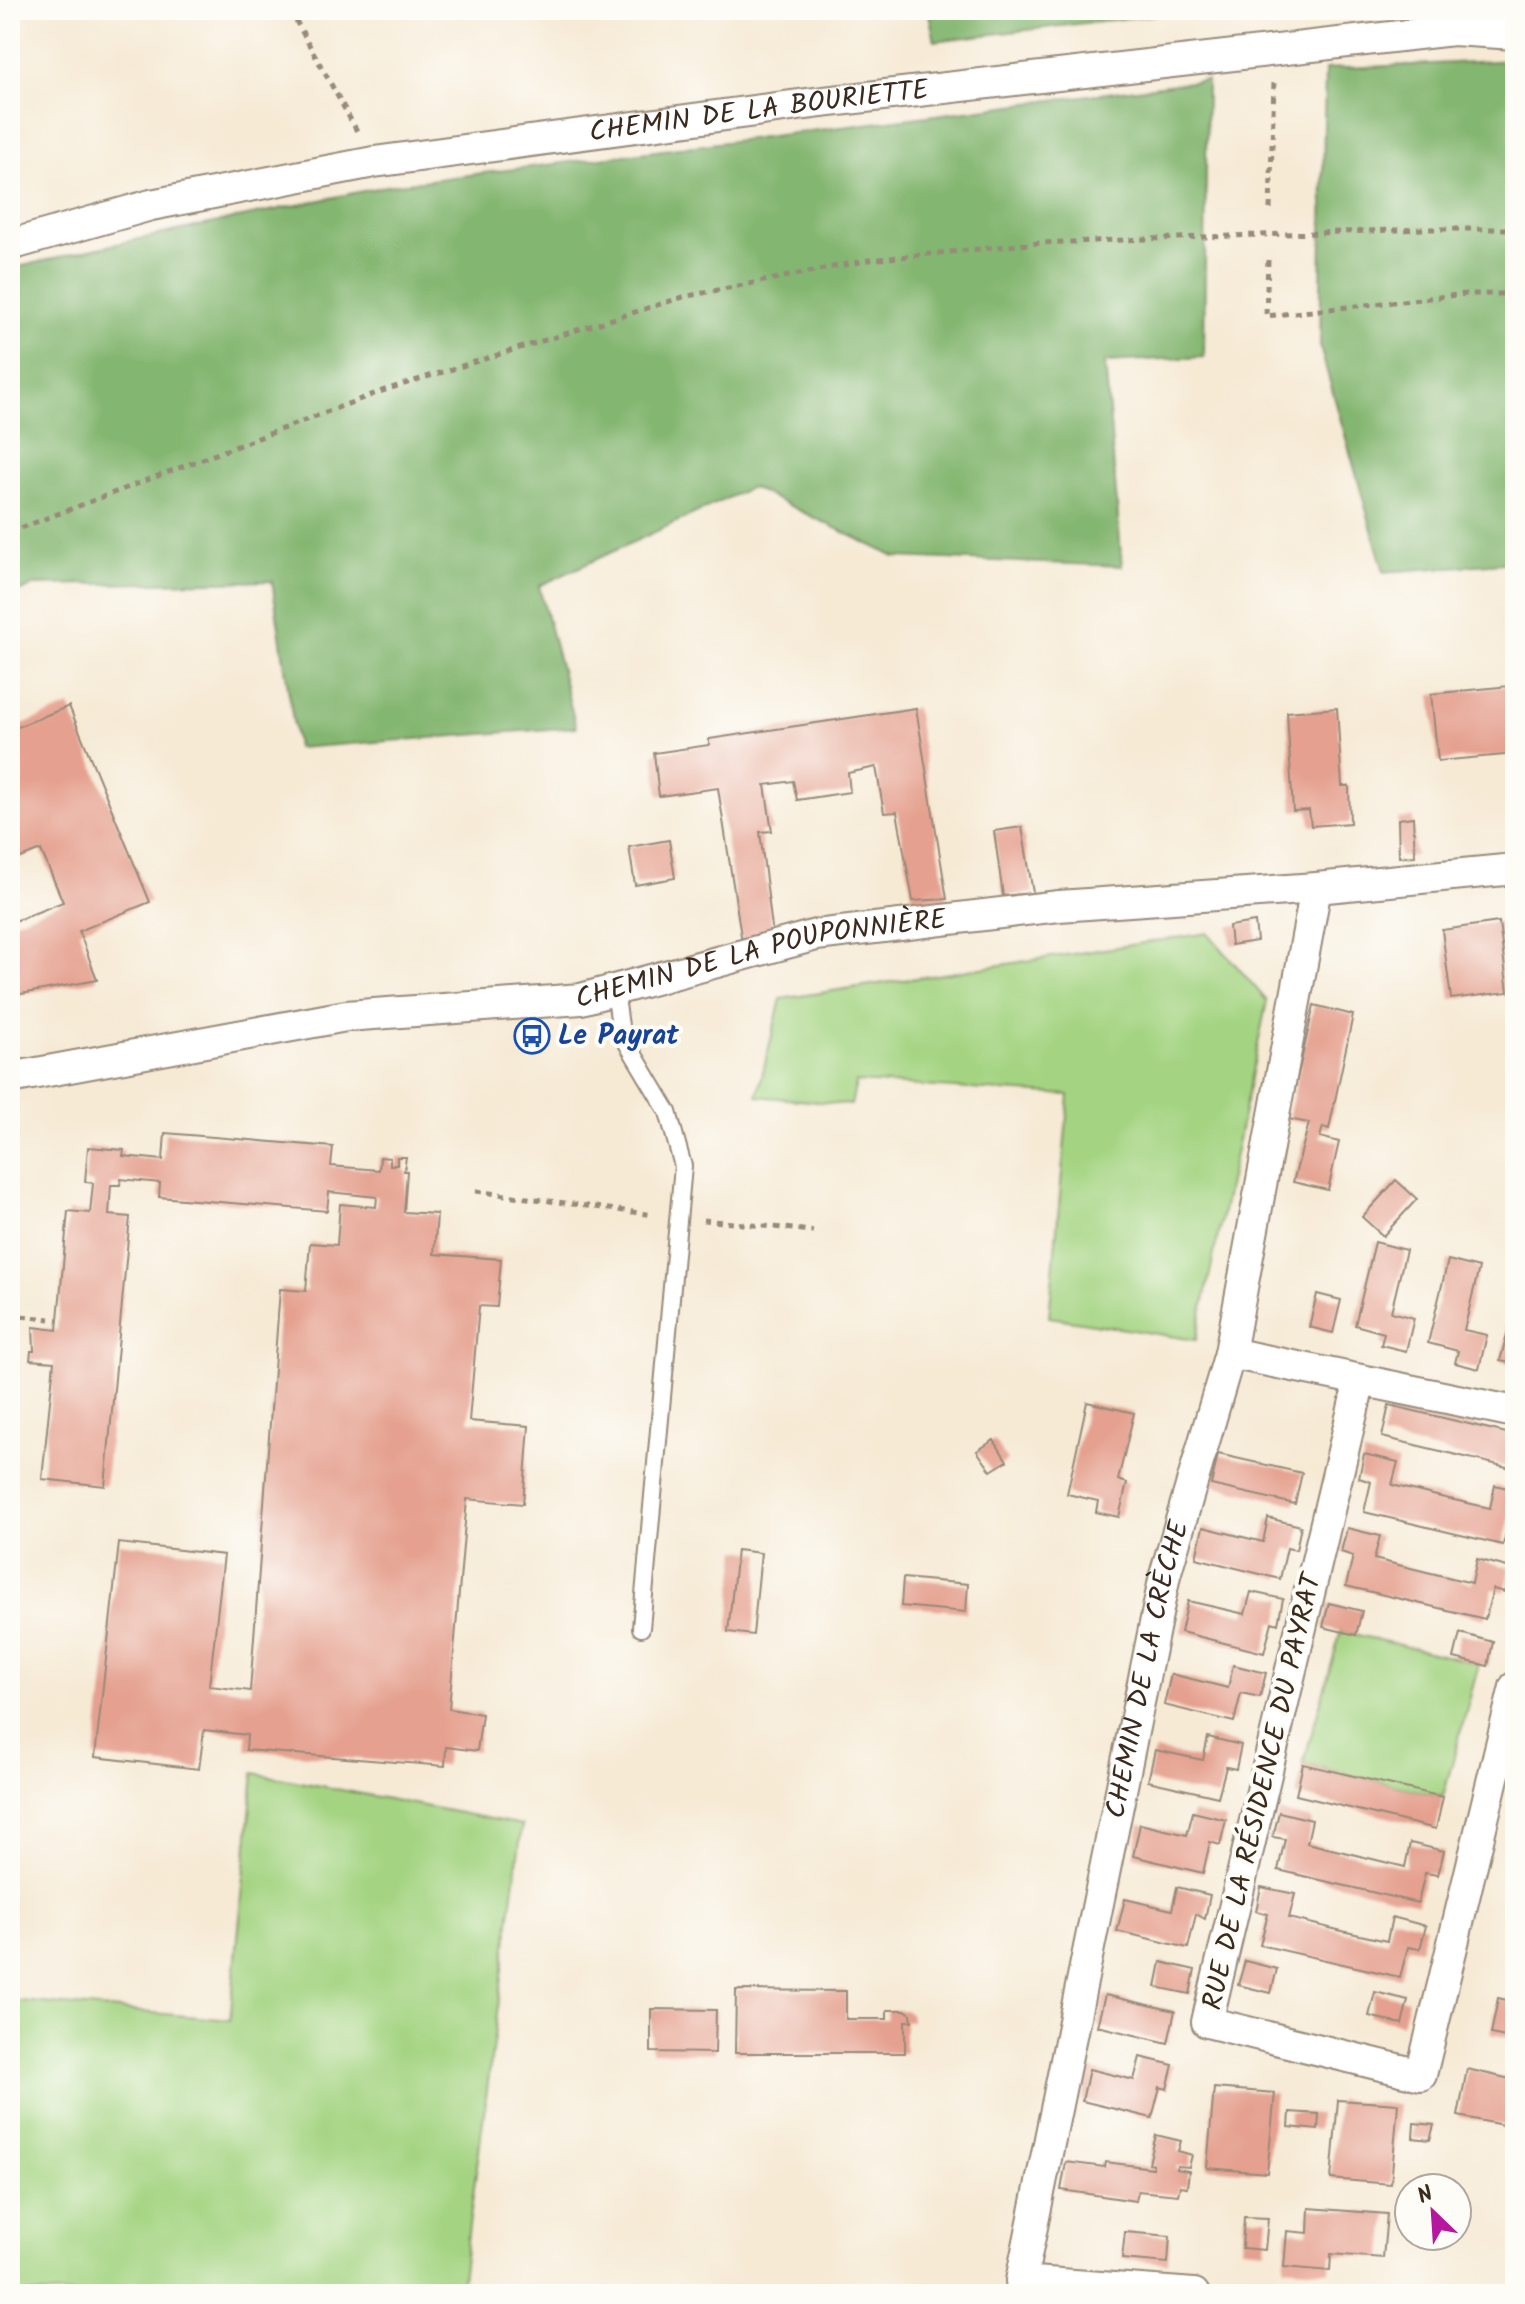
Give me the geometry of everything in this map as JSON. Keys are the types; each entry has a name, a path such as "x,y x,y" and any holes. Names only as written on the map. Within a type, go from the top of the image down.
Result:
{"street":[{"name":"CHEMIN DE LA BOURIETTE","path":"10,245 151,205 374,162 814,103 1453,30 1515,34"},
{"name":"CHEMIN DE LA POUPONNIÈRE","path":"10,1078 346,1016 581,999 816,935 1059,906 1316,888 1515,869"},
{"name":"CHEMIN DE LA CRÈCHE","path":"1194,2294 1021,2281 1165,1575 1230,1353 1316,888"},
{"path":"1230,1353 1515,1412"},
{"name":"RUE DE LA RÉSIDENCE DU PAYRAT","path":"1360,1380 1207,2022 1421,2075 1515,1687"}],"lane":[{"path":"615,990 621,1033 668,1112 683,1166 641,1628"}],"path":[{"path":"290,10 374,162"},
{"path":"1270,209 1275,50"},
{"path":"10,532 382,391 683,297 869,260 1039,243 1424,229 1515,229"},
{"path":"1268,260 1266,316 1466,294 1515,294"},
{"path":"476,1191 678,1218 813,1231"},
{"path":"10,1315 50,1319"}],"green space":[{"path":"928,10 1194,10 935,41"},
{"path":"1515,60 1515,562 1384,572 1320,347 1325,69"},
{"path":"1207,80 1204,357 1105,362 1122,566 895,557 751,487 539,586 576,727 297,748 272,581 36,585 10,595 10,269 391,185"},
{"path":"1208,933 1267,1001 1196,1340 1049,1317 1069,1095 856,1082 851,1105 757,1096 781,999"},
{"path":"1341,1631 1479,1664 1443,1797 1303,1764"},
{"path":"254,1773 522,1825 460,2294 10,2294 10,2000 230,2020"}],"building":[{"path":"1509,686 1515,754 1438,761 1431,694"},
{"path":"69,706 150,902 79,931 97,980 10,996 10,923 63,902 41,850 10,862 10,730"},
{"path":"916,708 947,899 913,901 897,812 884,813 876,767 848,773 850,792 797,800 793,781 765,785 772,831 760,832 773,936 742,942 718,788 659,796 654,753 709,745 709,739"},
{"path":"1337,708 1342,786 1349,786 1350,823 1311,826 1309,810 1293,811 1287,712"},
{"path":"1413,817 1415,856 1399,857 1398,819"},
{"path":"1022,827 1033,893 1003,896 994,831"},
{"path":"669,840 675,878 635,885 629,847"},
{"path":"1255,922 1257,941 1231,945 1229,926"},
{"path":"1499,922 1508,992 1451,999 1442,930"},
{"path":"1314,1005 1353,1015 1329,1129 1323,1127 1320,1137 1339,1142 1328,1190 1293,1182 1309,1123 1288,1119"},
{"path":"165,1133 333,1147 331,1166 379,1170 380,1157 390,1158 390,1165 397,1165 397,1157 406,1157 404,1212 437,1214 434,1254 501,1259 497,1307 479,1306 469,1421 529,1426 523,1504 467,1499 449,1709 482,1714 477,1751 446,1747 445,1766 246,1750 247,1735 204,1730 199,1769 95,1757 119,1543 224,1555 209,1686 250,1691 280,1289 306,1291 310,1243 337,1245 340,1204 376,1207 377,1197 329,1192 327,1211 159,1197 160,1183 121,1179 120,1185 111,1185 109,1215 130,1217 105,1486 42,1479 54,1362 30,1360 31,1351 34,1351 33,1327 57,1330 68,1211 90,1213 93,1183 85,1182 88,1147 124,1150 123,1156 163,1160"},
{"path":"1396,1180 1417,1199 1383,1236 1362,1217"},
{"path":"1375,1242 1406,1250 1391,1312 1414,1318 1406,1351 1381,1345 1384,1333 1355,1325"},
{"path":"1448,1260 1479,1268 1464,1330 1487,1335 1479,1369 1455,1363 1458,1351 1428,1343"},
{"path":"1317,1294 1341,1300 1333,1333 1309,1327"},
{"path":"1515,1307 1515,1364 1500,1361"},
{"path":"1087,1402 1134,1413 1118,1480 1127,1483 1119,1517 1096,1512 1098,1501 1067,1494"},
{"path":"1389,1405 1515,1435 1515,1469 1382,1437"},
{"path":"994,1440 1007,1461 991,1471 977,1451"},
{"path":"1218,1454 1302,1473 1295,1504 1211,1485"},
{"path":"1364,1454 1398,1462 1392,1485 1445,1498 1490,1508 1495,1485 1515,1490 1515,1516 1511,1514 1503,1545 1364,1512 1371,1482 1359,1478"},
{"path":"1268,1518 1301,1526 1296,1550 1287,1548 1280,1579 1196,1558 1203,1527 1263,1542"},
{"path":"1347,1528 1380,1536 1374,1559 1472,1583 1477,1559 1511,1568 1505,1592 1493,1589 1485,1619 1346,1586 1353,1556 1341,1552"},
{"path":"737,1550 761,1553 753,1635 728,1632"},
{"path":"903,1578 968,1584 966,1612 901,1606"},
{"path":"1251,1592 1283,1599 1278,1624 1272,1622 1264,1653 1181,1632 1188,1601 1245,1614"},
{"path":"1329,1603 1362,1611 1356,1635 1323,1627"},
{"path":"1460,1633 1493,1642 1488,1666 1454,1658"},
{"path":"1233,1665 1266,1673 1260,1697 1241,1693 1234,1722 1164,1705 1171,1674 1228,1688"},
{"path":"1208,1737 1241,1745 1236,1769 1226,1767 1218,1797 1148,1781 1155,1750 1203,1760"},
{"path":"1303,1764 1443,1797 1436,1829 1296,1795"},
{"path":"1193,1812 1226,1820 1220,1845 1210,1842 1203,1873 1133,1856 1140,1824 1187,1835"},
{"path":"1279,1812 1312,1820 1307,1843 1405,1867 1410,1843 1444,1851 1438,1875 1425,1873 1418,1903 1278,1870 1285,1839 1273,1837"},
{"path":"1177,1887 1210,1895 1205,1919 1196,1914 1188,1948 1117,1931 1125,1899 1172,1910"},
{"path":"1261,1887 1295,1894 1289,1918 1342,1931 1387,1941 1392,1917 1426,1926 1420,1949 1408,1947 1400,1977 1260,1945 1268,1914 1256,1911"},
{"path":"1245,1961 1277,1969 1271,1993 1238,1985"},
{"path":"1161,1962 1195,1970 1190,1994 1156,1987"},
{"path":"736,1990 846,1991 846,2019 887,2019 887,2010 905,2010 911,2014 912,2021 905,2021 905,2053 735,2053"},
{"path":"1375,1992 1408,2000 1402,2024 1369,2016"},
{"path":"1105,1995 1175,2011 1168,2043 1097,2026"},
{"path":"1498,1998 1515,2002 1515,2039 1491,2034"},
{"path":"651,2009 716,2010 715,2053 651,2052"},
{"path":"1140,2057 1173,2065 1167,2089 1160,2087 1152,2118 1082,2101 1089,2069 1134,2080"},
{"path":"1467,2069 1515,2080 1508,2126 1458,2116"},
{"path":"1214,2088 1275,2093 1267,2173 1207,2168"},
{"path":"1338,2100 1398,2104 1391,2184 1331,2179"},
{"path":"1290,2112 1319,2114 1318,2130 1289,2127"},
{"path":"1414,2123 1434,2125 1430,2140 1413,2138"},
{"path":"1156,2135 1181,2141 1178,2151 1192,2155 1189,2167 1177,2166 1176,2169 1189,2171 1187,2187 1180,2186 1178,2195 1138,2191 1136,2201 1061,2190 1066,2162 1104,2167 1105,2162 1153,2168 1153,2164 1149,2163"},
{"path":"1309,2208 1387,2214 1383,2258 1331,2254 1330,2271 1284,2267 1287,2231 1308,2233"},
{"path":"1244,2217 1268,2218 1265,2250 1242,2248"},
{"path":"1125,2232 1170,2236 1168,2263 1122,2259"}],"place":[{"name":"Le Payrat","path":"532,1036"}]}
